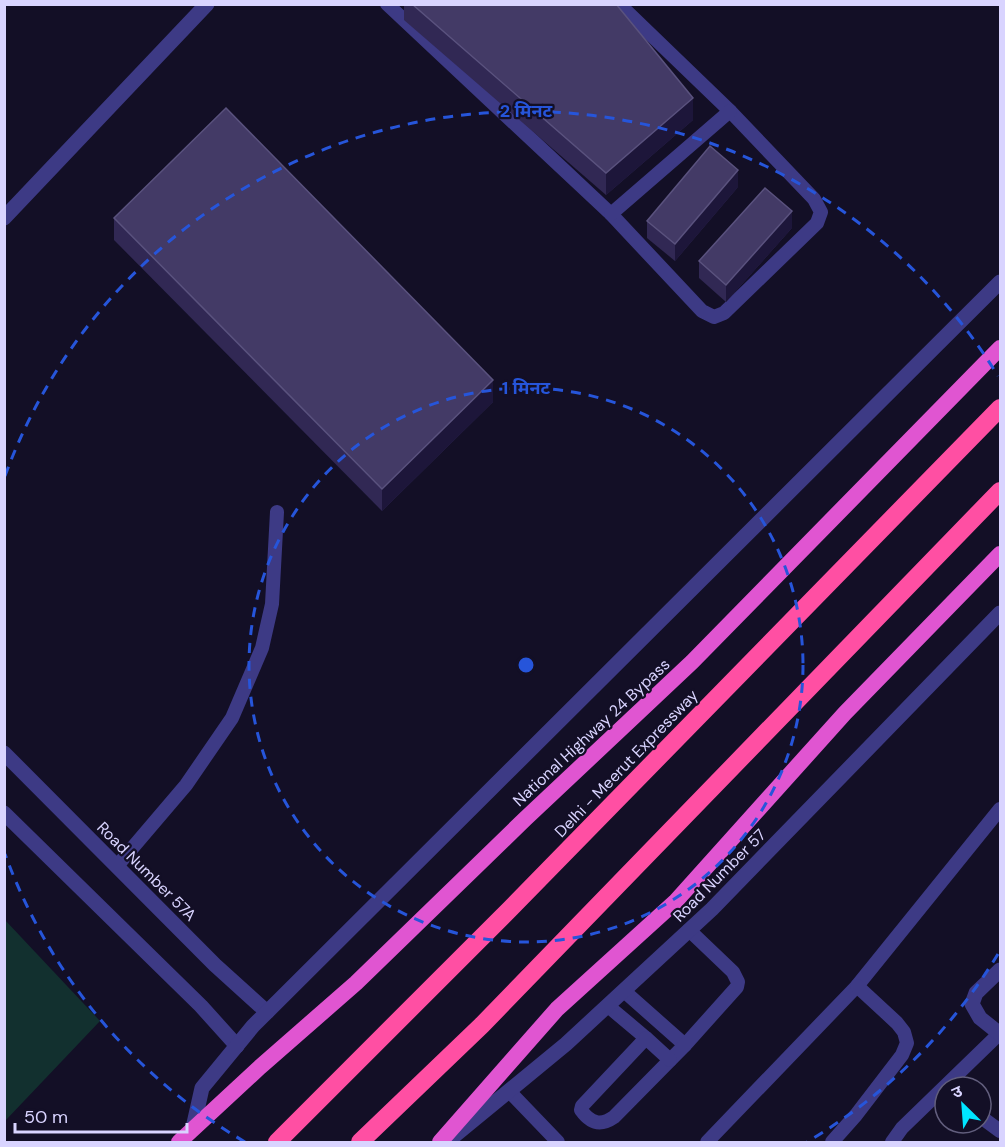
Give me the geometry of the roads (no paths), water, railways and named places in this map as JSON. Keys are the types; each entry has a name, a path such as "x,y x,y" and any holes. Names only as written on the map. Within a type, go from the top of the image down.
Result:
{"highway":[{"name":"National Highway 24 Bypass","path":"178,1143 356,983 525,819 692,662 1000,348"},
{"name":"Delhi - Meerut Expressway","path":"277,1143 520,899 1000,408"},
{"path":"360,1143 482,1025 1000,491"},
{"path":"440,1143 557,1008 675,902 845,714 1000,554"}],"street":[{"path":"4,218 207,4"},
{"path":"193,1128 202,1088 253,1026 1000,282"},
{"name":"Road Number 57","path":"446,1142 566,1044 690,930 1000,613"},
{"name":"Road Number 57A","path":"4,753 215,965 267,1012"},
{"path":"4,813 201,1006 237,1046"},
{"path":"1000,970 976,993 972,1004 980,1018 1000,1034"}],"lane":[{"path":"387,4 611,214 702,311 714,317 724,313 817,223 821,212 814,199 730,111 619,4"},
{"path":"611,214 730,111"},
{"path":"117,866 186,785 232,718 262,648 272,604 277,512"},
{"path":"707,1143 856,986 1000,808"},
{"path":"646,1038 585,1101 582,1110 586,1117 598,1123 606,1123 615,1117 737,987 738,982 733,972 690,930"},
{"path":"832,1143 902,1055 907,1043 904,1032 897,1023 856,986"},
{"path":"624,990 685,1045"},
{"path":"608,1006 670,1060"},
{"path":"960,1075 1000,1034"},
{"path":"509,1091 558,1143"},
{"path":"892,1143 902,1128 933,1101"}]}
